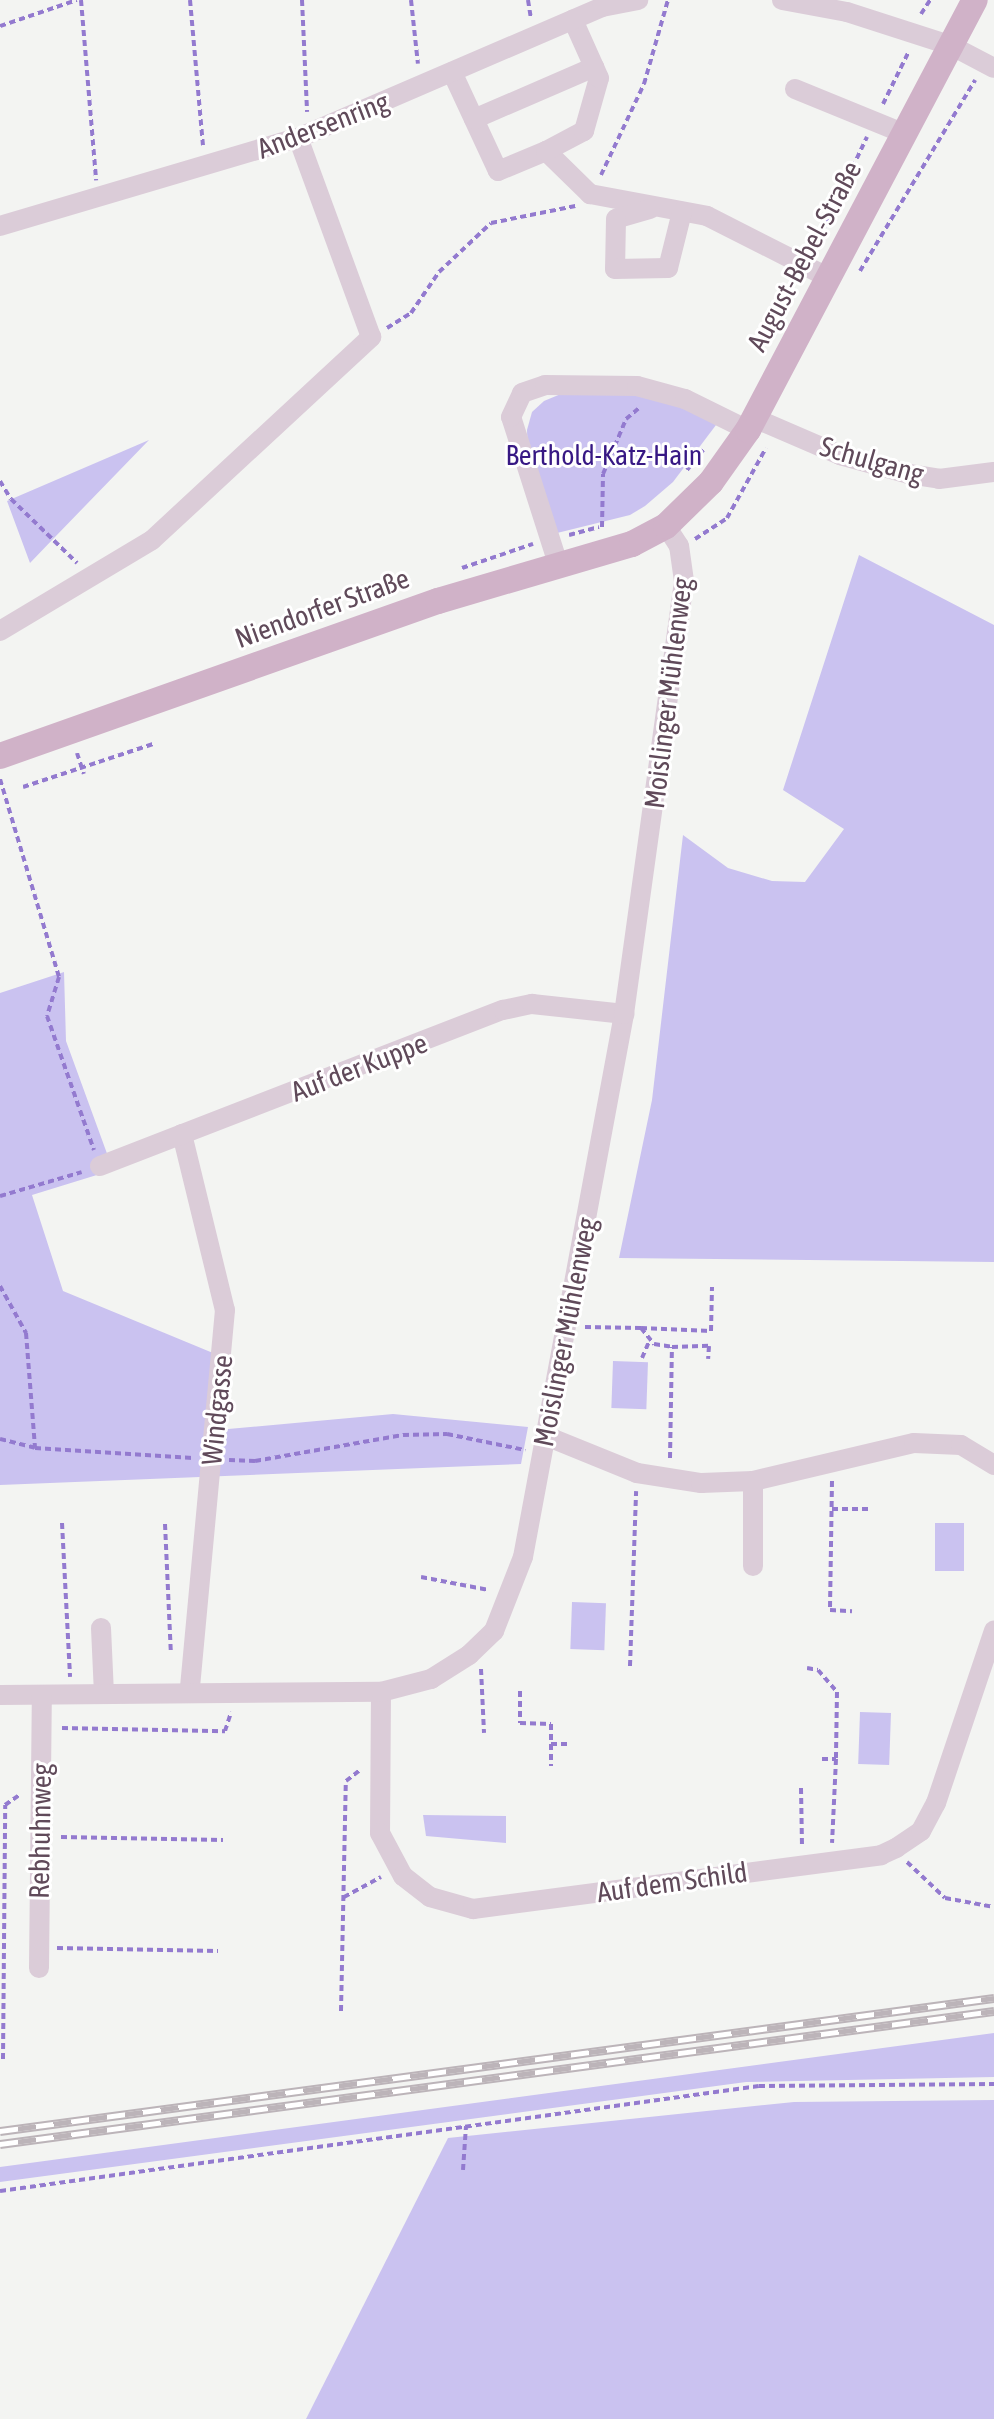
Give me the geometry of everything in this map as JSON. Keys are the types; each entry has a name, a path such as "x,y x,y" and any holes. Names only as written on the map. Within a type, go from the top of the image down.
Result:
{"main road":[{"name":"August-Bebel-Straße","path":"673,536 711,482 759,426 842,279 905,134 975,0"},
{"name":"Niendorfer Straße","path":"4,764 438,601 632,544 673,536"}],"street":[{"name":"Andersenring","path":"0,226 205,168 303,136 573,20 638,0"},
{"path":"782,0 826,3 987,59"},
{"path":"452,72 498,171 546,151 584,131 599,78 573,20"},
{"path":"474,119 594,67"},
{"path":"795,89 905,134"},
{"path":"0,631 152,540 371,337 303,136"},
{"path":"546,151 590,194 707,216 842,279"},
{"path":"654,207 616,219 615,269 668,268 682,212"},
{"name":"Schulgang","path":"559,567 511,417 514,403 522,393 545,385 598,382 657,391 840,455 909,474 939,479 994,472"},
{"name":"Moislinger Mühlenweg","path":"0,1695 181,1691 381,1692 431,1679 469,1655 494,1631 512,1595 544,1445 624,1014 684,581 673,536"},
{"name":"Auf der Kuppe","path":"100,1166 503,1010 532,1004 624,1014"},
{"name":"Windgasse","path":"181,1691 212,1459 225,1310 182,1134"},
{"path":"544,1445 637,1473 701,1483 753,1481 914,1443 961,1445 994,1465"},
{"path":"753,1481 753,1566"},
{"path":"101,1628 104,1693"},
{"name":"Auf dem Schild","path":"381,1692 380,1833 398,1868 430,1897 473,1909 831,1861 896,1848 921,1831 936,1803 994,1631"},
{"name":"Rebhuhnweg","path":"39,1958 42,1695"}],"path":[{"path":"0,26 79,0 98,198"},
{"path":"190,0 205,168"},
{"path":"302,0 303,136"},
{"path":"411,0 421,86"},
{"path":"371,337 411,313 439,272 491,223 551,214 574,207 590,194 644,84 668,0"},
{"path":"842,279 987,59"},
{"path":"602,527 603,474 613,445 626,419 657,391"},
{"path":"673,536 713,531 727,518 759,426"},
{"path":"0,481 11,499 92,578"},
{"path":"23,787 83,771 153,744"},
{"path":"75,747 83,771"},
{"path":"0,1196 100,1166 47,1016 59,977 0,777 4,764"},
{"path":"0,1286 26,1333 35,1448"},
{"path":"567,1326 711,1331 712,1287"},
{"path":"641,1328 650,1339 672,1347 709,1346 708,1359"},
{"path":"642,1358 650,1339"},
{"path":"670,1478 672,1347"},
{"path":"0,1439 35,1448 255,1461 403,1435 447,1434 544,1445"},
{"path":"832,1463 830,1610 852,1611"},
{"path":"630,1666 637,1473"},
{"path":"832,1509 869,1509"},
{"path":"62,1523 70,1694"},
{"path":"165,1524 181,1691"},
{"path":"421,1577 512,1595"},
{"path":"469,1655 484,1672 484,1733"},
{"path":"807,1668 818,1670 837,1692 831,1861"},
{"path":"42,1728 225,1731 237,1691"},
{"path":"520,1691 520,1723 551,1724 551,1766"},
{"path":"551,1744 570,1744"},
{"path":"341,2011 346,1781 381,1753"},
{"path":"822,1759 836,1759"},
{"path":"3,2059 5,1805 41,1779"},
{"path":"801,1788 803,1864"},
{"path":"40,1837 223,1840"},
{"path":"896,1848 919,1878 945,1898 994,1907"},
{"path":"344,1897 398,1868"},
{"path":"39,1958 218,1951"},
{"path":"0,2191 759,2086 994,2084"},
{"path":"463,2170 466,2126"}],"green space":[{"name":"Berthold-Katz-Hain","path":"605,388 683,405 716,425 673,482 645,506 630,515 557,533 528,456 527,430 532,412 544,401 568,391"},
{"path":"149,440 54,538 30,563 7,501"},
{"path":"859,555 994,625 994,1262 619,1258 652,1100 683,835 728,868 772,881 805,882 844,829 783,790"},
{"path":"64,972 66,1041 113,1170 32,1195 63,1291 213,1353 206,1431 393,1414 528,1427 521,1464 0,1485 0,993"},
{"path":"613,1361 648,1362 646,1409 611,1408"},
{"path":"935,1523 964,1523 964,1571 935,1571"},
{"path":"572,1602 606,1603 604,1650 570,1649"},
{"path":"860,1712 891,1713 889,1765 858,1764"},
{"path":"423,1815 506,1816 506,1843 426,1836"},
{"path":"994,2033 994,2077 746,2082 0,2182 0,2167"},
{"path":"994,2100 994,2419 306,2419 448,2138 794,2102"}],"railway":[{"path":"0,2131 994,1998"},
{"path":"0,2144 994,2011"}]}
